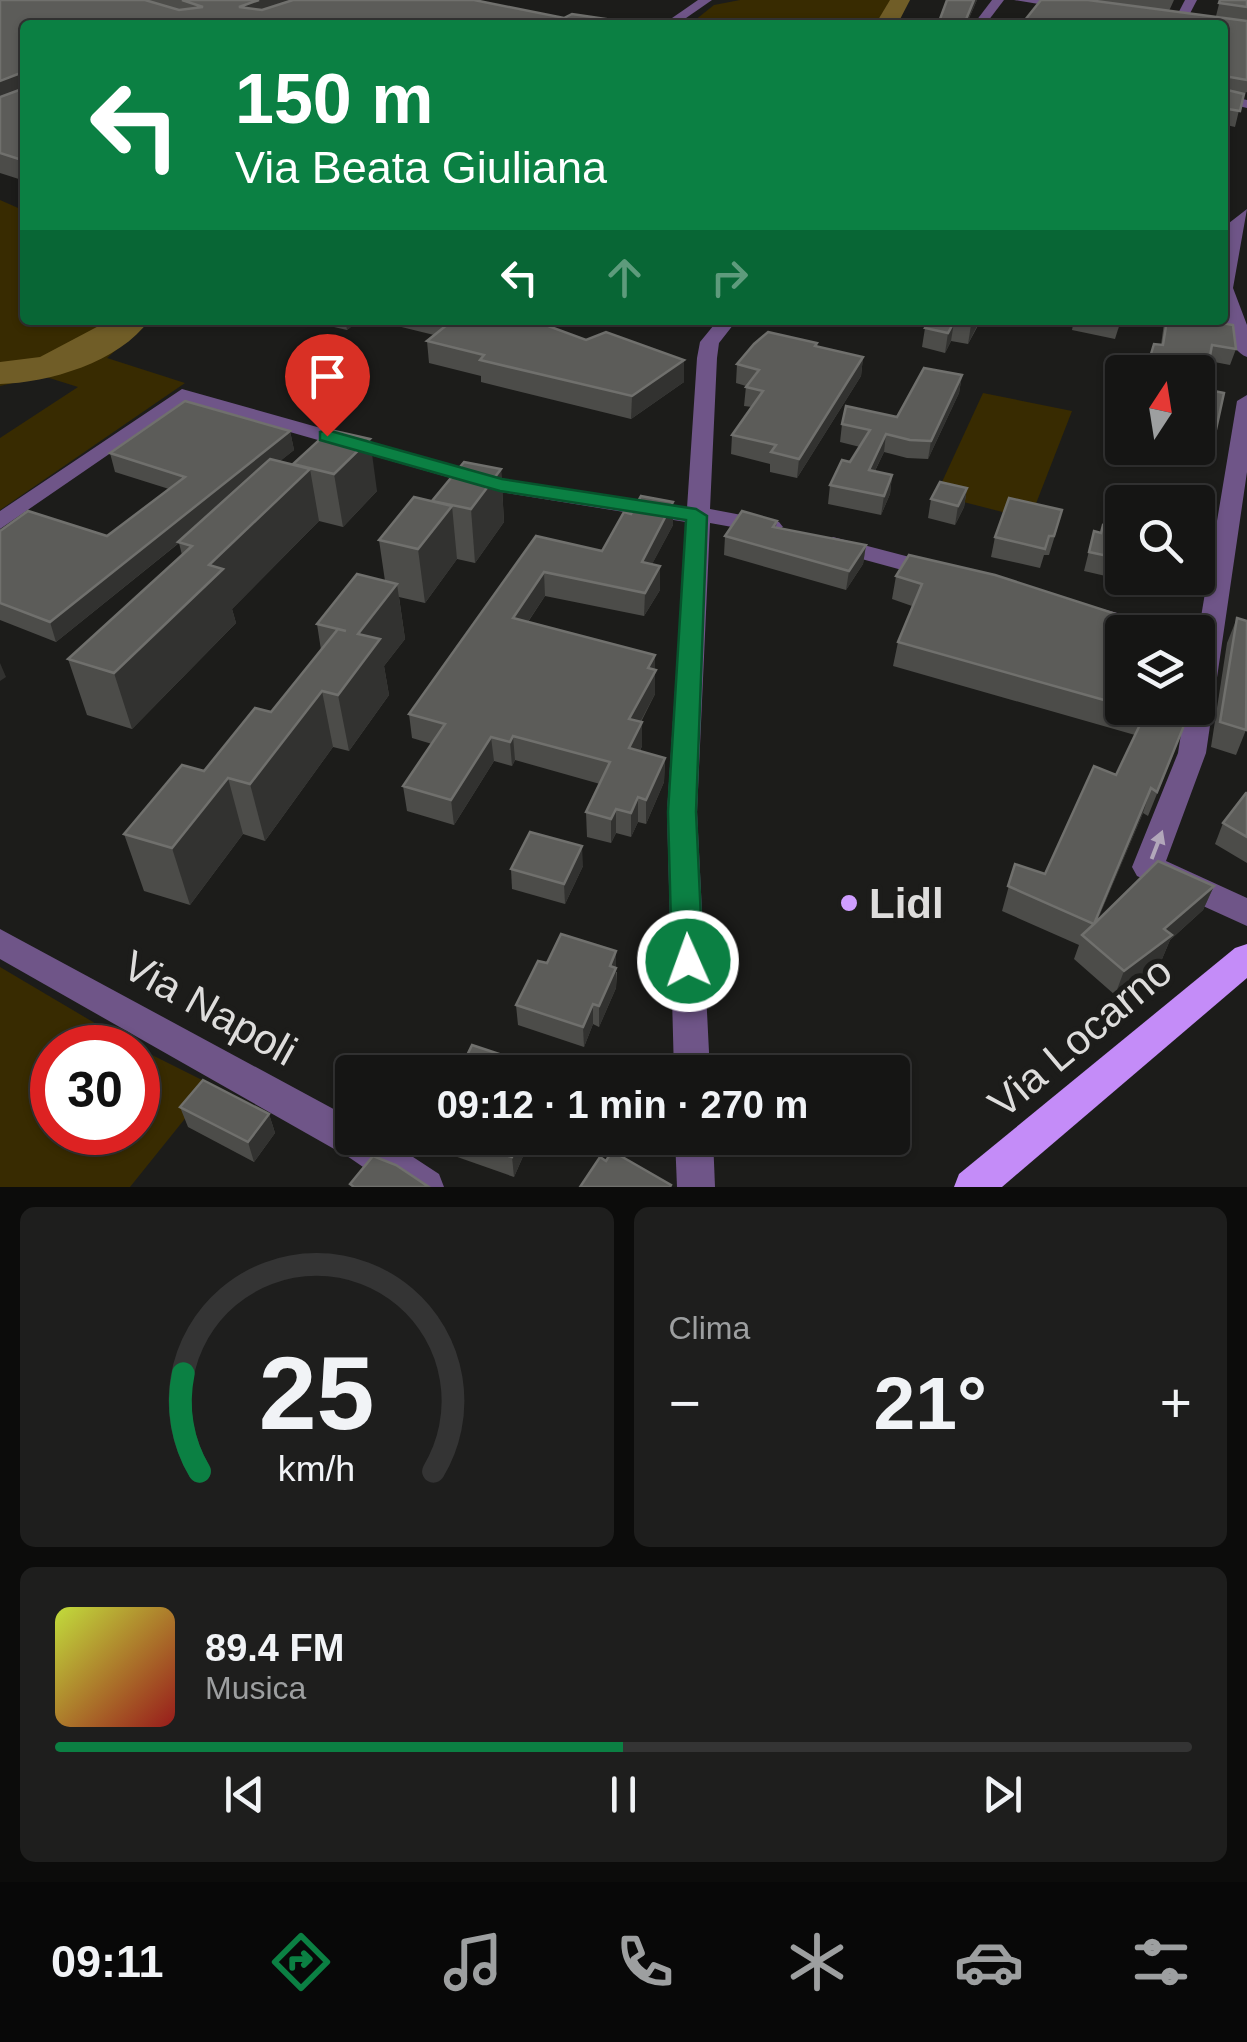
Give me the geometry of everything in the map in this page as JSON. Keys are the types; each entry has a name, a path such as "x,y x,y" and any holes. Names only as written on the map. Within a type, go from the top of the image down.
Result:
{"main road":[{"name":"Via Locarno","path":"973,1187 1244,964"}],"street":[{"path":"675,20 701,0 720,2"},
{"path":"983,20 998,0"},
{"path":"1020,0 1088,8"},
{"path":"1162,17 1172,20"},
{"path":"1228,265 1237,223 1247,214"},
{"path":"1228,301 1247,352"},
{"path":"691,1055 682,812 706,358 710,342 724,325"},
{"path":"0,522 182,395 500,485 696,516 736,518 952,576"},
{"path":"1212,615 1222,578 1247,401"},
{"path":"1222,578 1247,584"},
{"path":"1063,606 1105,618"},
{"path":"1195,725 1192,753 1148,867 1247,913"},
{"name":"Via Napoli","path":"0,943 363,1146 425,1187"},
{"path":"695,1155 696,1187"}],"shaded area":[{"path":"740,0 892,0 893,8 883,20 695,20 714,5"},
{"path":"0,200 20,209 20,325 144,325 107,358 185,383 0,510 0,438 78,387 43,376 0,386"},
{"path":"983,393 1072,411 1030,519 936,495"},
{"path":"0,967 98,1025 30,1025 30,1155 156,1155 130,1187 0,1187"},
{"path":"160,1059 212,1085 160,1150"}],"building":[{"path":"0,0 145,0 179,10 203,7 182,0 259,0 239,7 262,10 293,0 474,0 564,18 572,14 606,19 20,20 20,76 0,81"},
{"path":"947,0 974,0 966,20 940,19"},
{"path":"1041,0 1088,0 1247,21 1247,80 1228,77 1228,20 1025,20"},
{"path":"1247,0 1247,7 1219,3"},
{"path":"20,90 20,159 0,153 0,97"},
{"path":"1228,90 1244,94 1240,111 1228,109"},
{"path":"1228,324 1233,325 1236,349 1212,345 1210,355 1151,355 1154,344 1163,345 1166,325"},
{"path":"447,325 546,325 586,340 606,332 684,360 632,396 480,360 484,355 427,341"},
{"path":"927,325 952,325 948,333 925,328"},
{"path":"768,332 863,357 799,459 771,452 776,445 732,435 763,391 746,387 759,370 737,364"},
{"path":"924,368 962,375 931,441 886,434 869,470 892,475 884,496 830,485 842,460 850,462 870,430 842,424 846,406 897,417"},
{"path":"1215,391 1224,393 1215,434"},
{"path":"185,401 290,431 50,622 0,603 0,531 28,511 107,536 185,477 110,453"},
{"path":"330,430 370,439 334,474 293,464"},
{"path":"270,459 310,469 209,565 223,569 114,673 68,659 192,546 178,542"},
{"path":"464,462 501,469 471,509 432,501"},
{"path":"940,482 967,488 958,506 931,499"},
{"path":"641,496 673,502 642,562 660,566 645,593 544,572 513,618 655,655 648,668 656,670 629,719 642,722 629,748 665,758 646,800 638,797 631,813 616,809 611,819 586,812 610,762 513,736 510,742 491,737 451,800 403,786 445,724 409,714 536,536 602,551 624,512 631,514"},
{"path":"414,497 452,506 418,549 379,540"},
{"path":"1009,498 1062,510 1054,536 1049,536 1045,549 995,537"},
{"path":"742,511 777,521 773,527 866,545 849,571 725,536"},
{"path":"1105,526 1105,555 1089,552 1094,531 1101,533"},
{"path":"909,555 995,575 1116,614 1105,615 1105,700 898,642 922,584 896,576"},
{"path":"357,574 397,584 358,634 380,639 338,695 322,691 250,784 228,778 172,848 124,834 182,765 204,771 255,708 271,712 338,629 317,624"},
{"path":"1237,618 1247,621 1246,730 1220,722"},
{"path":"1140,725 1183,725 1157,792 1151,788 1094,924 1008,886 1015,864 1045,874 1094,766 1116,775"},
{"path":"1247,793 1247,837 1223,823"},
{"path":"530,832 582,846 564,884 511,869"},
{"path":"1158,861 1214,886 1164,929 1172,935 1124,971 1082,935"},
{"path":"561,934 616,951 610,966 616,968 599,1006 593,1004 583,1027 516,1005 538,961 547,963"},
{"path":"472,1045 502,1055 467,1055"},
{"path":"203,1080 269,1114 248,1142 180,1107"},
{"path":"610,1155 619,1155 671,1185 580,1187 600,1157 606,1161"},
{"path":"373,1156 396,1165 429,1187 354,1187 350,1184"}],"waterway":[{"path":"889,20 900,0"},
{"path":"0,373 52,365 102,341 125,325"}],"place":[{"name":"Lidl","path":"849,903"}],"route":[{"path":"327,436 500,485 696,516 682,812 688,961"}]}
